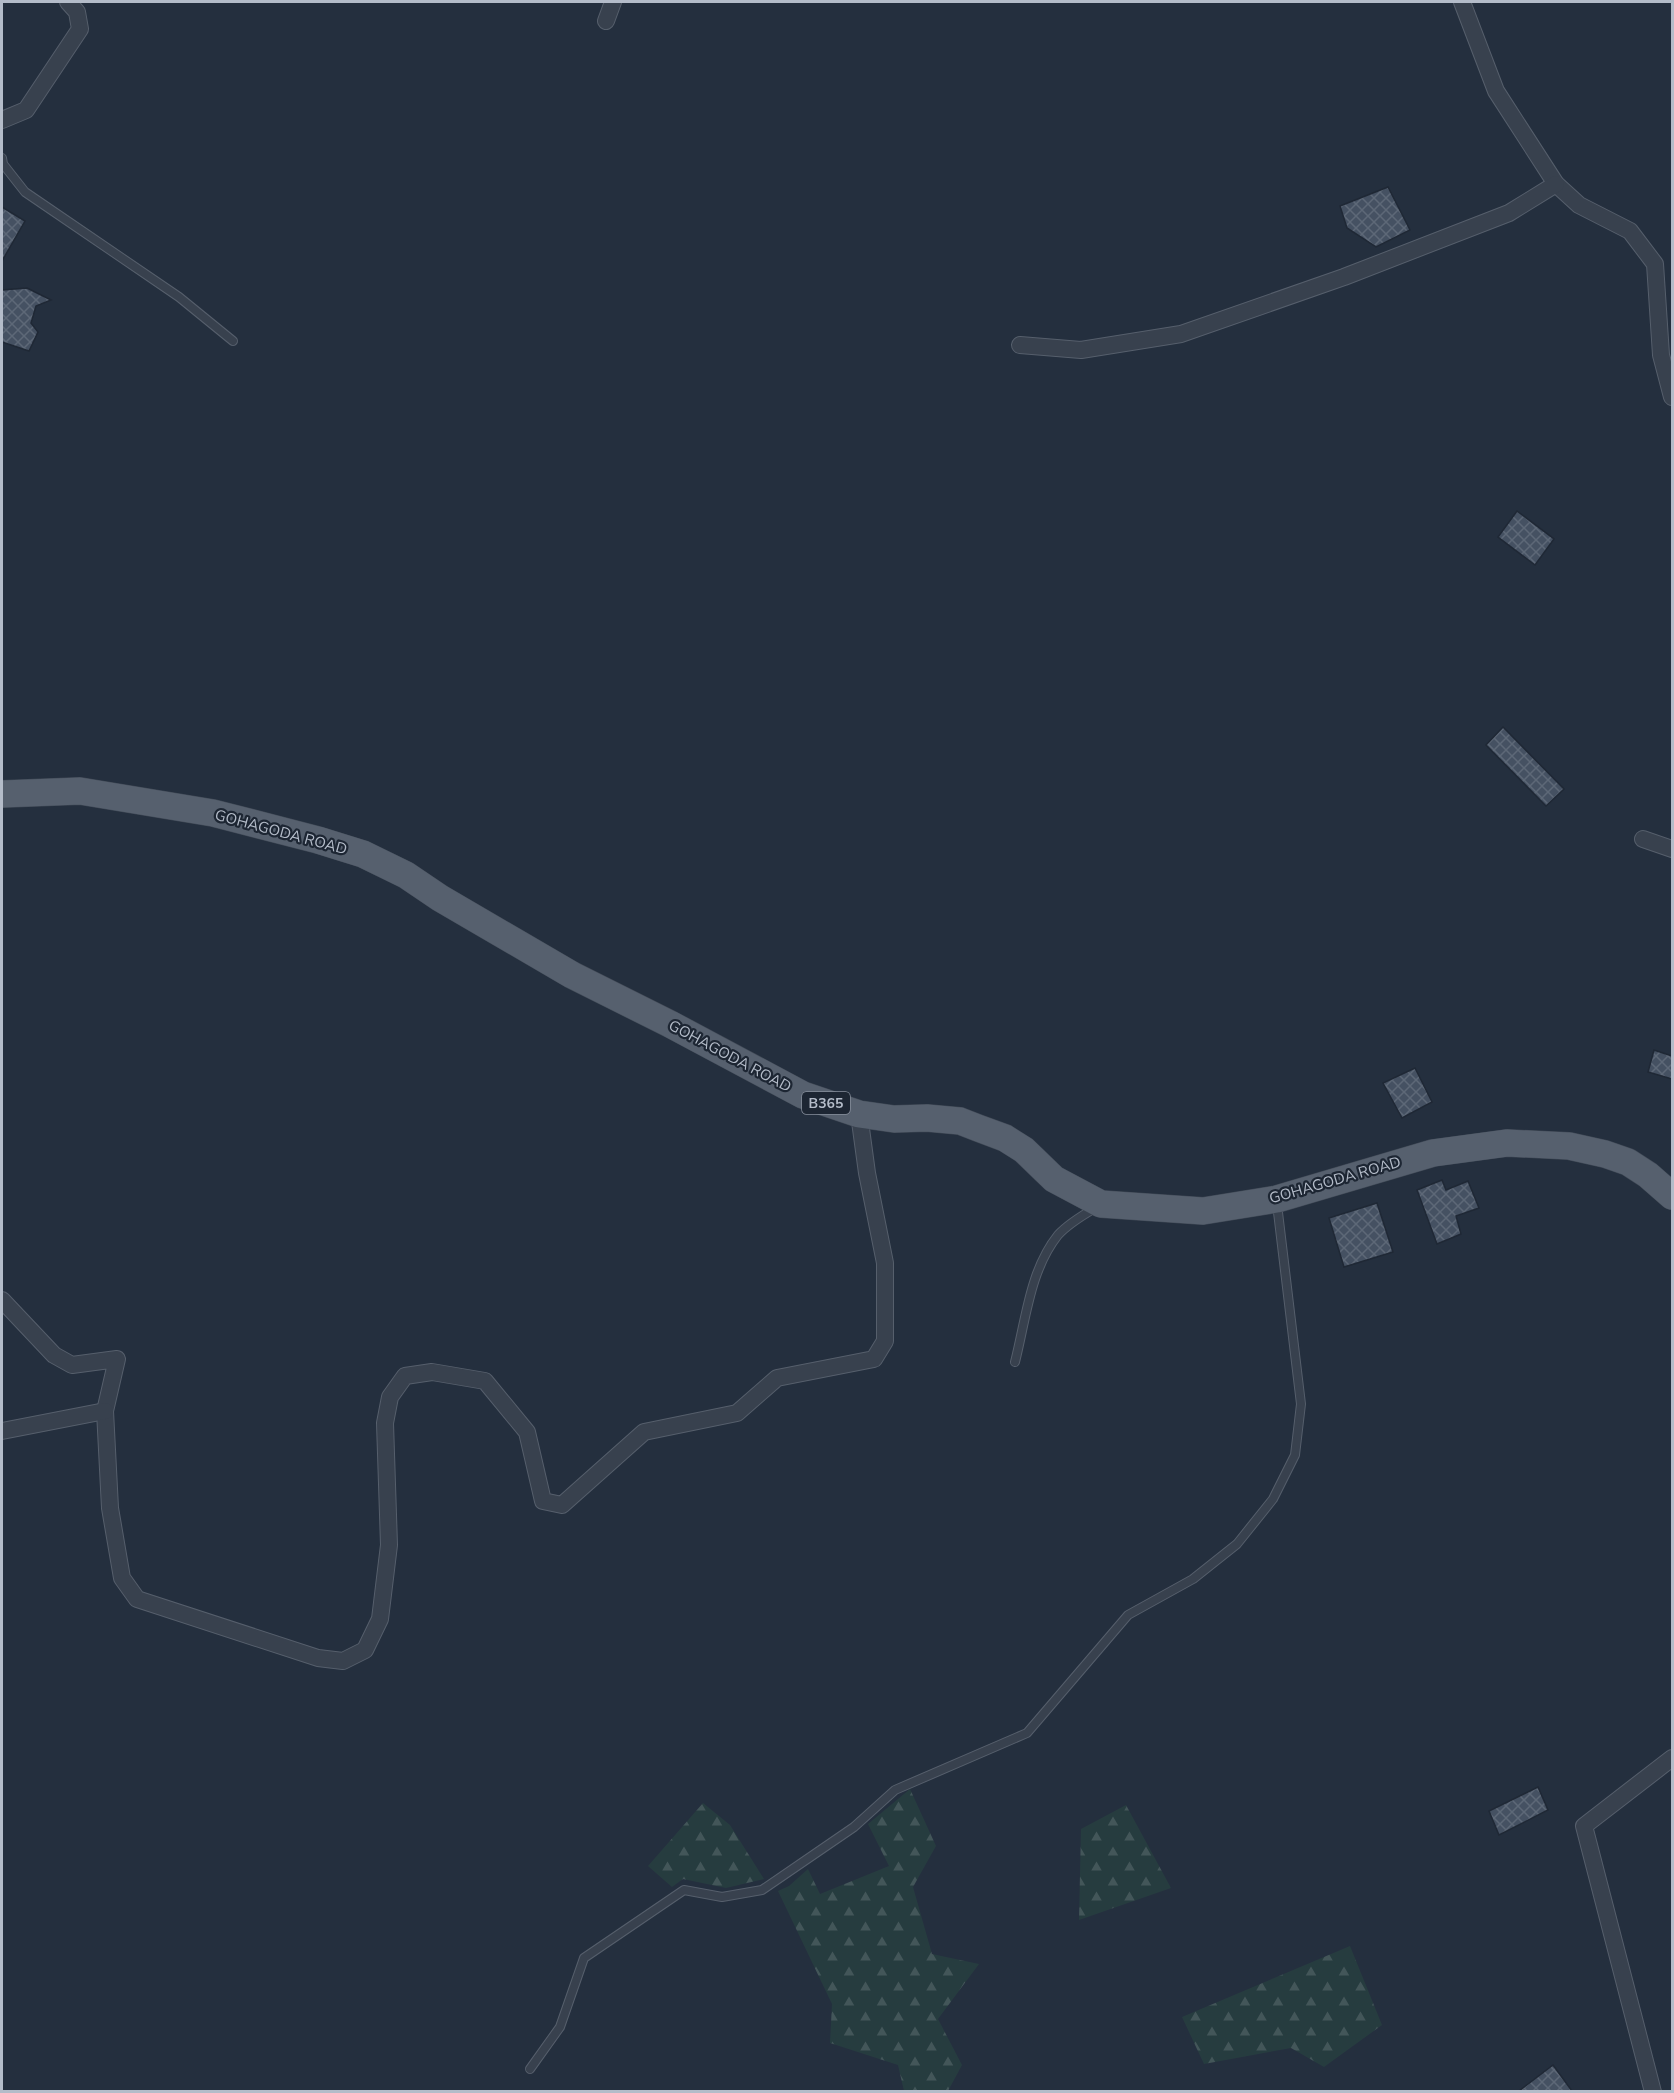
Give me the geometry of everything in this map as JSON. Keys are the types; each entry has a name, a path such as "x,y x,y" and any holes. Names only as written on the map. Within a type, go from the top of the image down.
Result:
{"main road":[{"name":"GOHAGODA ROAD","path":"2,794 80,791 179,807 213,813 363,854 406,875 440,898 572,975 803,1095 859,1114 894,1119 927,1118 960,1121 1005,1138 1024,1150 1054,1179 1101,1204 1203,1211 1277,1199 1433,1153 1507,1143 1569,1146 1605,1154 1628,1162 1648,1175 1672,1196"}],"street":[{"path":"2,120 26,110 80,29 77,12 68,2"},
{"path":"606,21 613,2"},
{"path":"1462,2 1496,91 1556,184 1579,205 1630,231 1654,264 1661,355 1672,397"},
{"path":"1020,345 1081,350 1181,334 1344,277 1509,213 1556,184"},
{"path":"1643,839 1672,849"},
{"path":"2,1300 54,1355 72,1365 117,1359 105,1411 110,1508 122,1578 137,1599 318,1658 343,1661 365,1650 380,1619 388,1545 385,1424 390,1397 405,1376 432,1372 485,1381 527,1432 543,1501 562,1505 644,1432 737,1413 777,1378 874,1359 885,1341 885,1263 867,1173 859,1114"},
{"path":"2,1431 105,1411"},
{"path":"1653,2091 1584,1826 1672,1758"}],"lane":[{"path":"2,158 3,164 25,192 179,297 233,341"},
{"path":"530,2069 560,2027 584,1958 684,1890 722,1897 762,1890 854,1827 895,1790 1027,1733 1128,1615 1193,1579 1237,1544 1273,1499 1295,1455 1301,1404 1277,1199"},
{"path":"1016,1362 1037,1270 1059,1235 1080,1217 1101,1204"}],"green space":[{"path":"910,1789 936,1846 913,1887 932,1954 979,1964 938,2019 962,2065 948,2091 904,2091 898,2065 830,2043 832,2004 778,1891 789,1886 808,1869 820,1894 889,1866 868,1824"},
{"path":"703,1803 730,1825 764,1879 726,1888 683,1879 672,1887 648,1866"},
{"path":"1126,1805 1171,1888 1079,1920 1081,1829"},
{"path":"1350,1946 1382,2025 1324,2067 1291,2048 1204,2064 1182,2017"}],"building":[{"path":"1388,187 1410,230 1376,247 1347,228 1340,206"},
{"path":"2,207 25,221 2,261"},
{"path":"27,288 51,300 36,306 31,323 38,332 29,351 2,342 2,290"},
{"path":"1517,511 1554,539 1535,565 1498,537"},
{"path":"1503,727 1564,789 1546,806 1486,745"},
{"path":"1654,1050 1672,1056 1672,1079 1648,1072"},
{"path":"1415,1068 1432,1102 1402,1118 1383,1083"},
{"path":"1442,1180 1446,1190 1468,1181 1479,1208 1456,1216 1461,1234 1437,1244 1417,1190"},
{"path":"1377,1203 1393,1252 1344,1267 1329,1218"},
{"path":"1538,1787 1548,1810 1499,1835 1489,1811"},
{"path":"1553,2065 1572,2091 1519,2091"}]}
